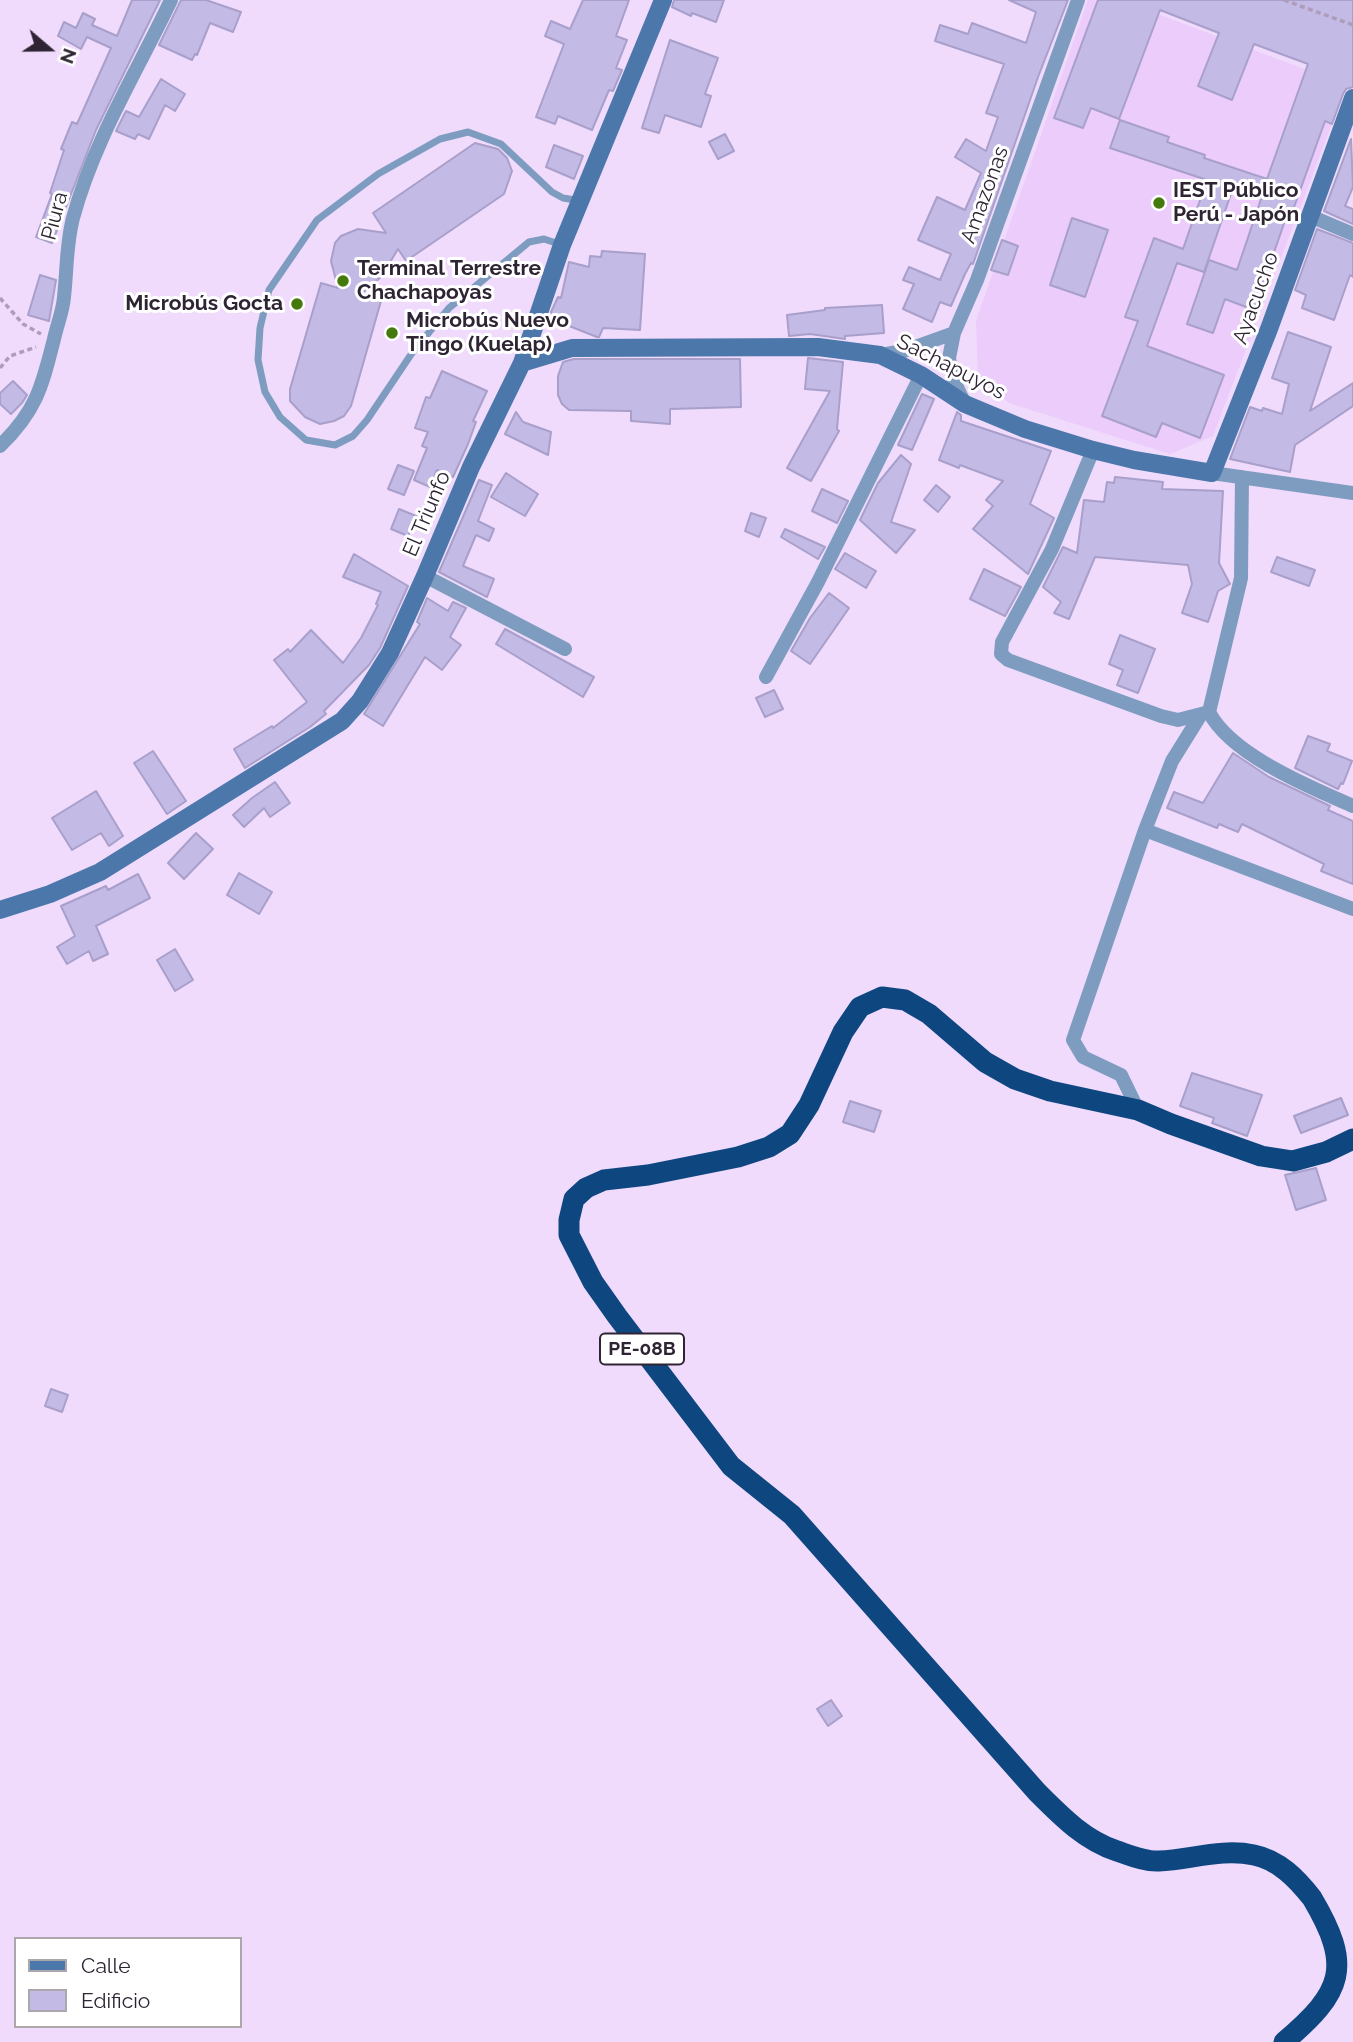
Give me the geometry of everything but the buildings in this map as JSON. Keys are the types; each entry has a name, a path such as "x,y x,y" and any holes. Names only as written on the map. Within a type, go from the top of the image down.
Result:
{"highway":[{"name":"PE-08B","path":"1284,2042 1330,1999 1343,1969 1343,1952 1337,1933 1303,1886 1289,1873 1256,1855 1220,1853 1156,1862 1116,1851 1088,1839 1067,1821 1037,1792 792,1515 731,1466 593,1282 569,1235 569,1220 574,1199 586,1188 604,1180 648,1175 738,1157 769,1147 790,1134 809,1105 843,1032 860,1007 882,997 905,1000 929,1014 985,1062 1015,1079 1050,1091 1138,1110 1171,1125 1261,1156 1293,1161 1326,1152 1353,1139"}],"main road":[{"name":"El Triunfo","path":"0,910 50,894 100,873 342,721 360,701 390,653 471,467 522,363 562,245 663,0"},
{"name":"Ayacucho","path":"1212,473 1269,329 1353,98"},
{"name":"Sachapuyos","path":"522,363 572,348 818,347 880,355 921,375 965,404 1025,429 1134,460 1212,473"}],"street":[{"name":"Piura","path":"0,446 28,412 42,387 64,300 65,259 73,218 93,160 119,100 150,45 171,0"},
{"name":"Amazonas","path":"965,404 953,379 949,358 954,332 976,280 1078,0"},
{"path":"1310,216 1353,234"},
{"path":"880,355 904,351 954,332"},
{"path":"766,677 818,582 921,375"},
{"path":"1093,450 1052,549 1002,642 1001,654 1008,660 1161,716 1178,720 1208,716"},
{"name":"Sachapuyos","path":"1212,473 1353,493"},
{"path":"1138,1110 1121,1075 1083,1057 1073,1040 1145,830 1172,761 1208,716 1241,578 1242,477"},
{"path":"425,576 565,649"},
{"path":"1208,716 1254,755 1292,779 1353,806"},
{"path":"1145,830 1353,909"}],"lane":[{"path":"562,245 544,239 529,242 449,308 412,353 367,420 353,436 335,445 306,440 281,417 265,392 258,360 260,328 269,290 317,220 378,174 440,139 468,132 500,144 552,192 563,198 580,201"}],"path":[{"path":"1284,0 1353,25"},
{"path":"0,298 23,324 53,341"},
{"path":"0,368 10,356 53,341"}],"shaded area":[{"name":"IEST Público Perú - Japón","path":"1088,0 1120,0 1347,85 1213,436 1170,454 1009,403 978,375 976,321"}],"place":[{"name":"IEST Público Perú - Japón","path":"1159,203"},
{"name":"Terminal Terrestre Chachapoyas","path":"343,281"},
{"name":"Microbús Gocta","path":"297,304"},
{"name":"Microbús Nuevo Tingo (Kuelap)","path":"392,333"}]}
